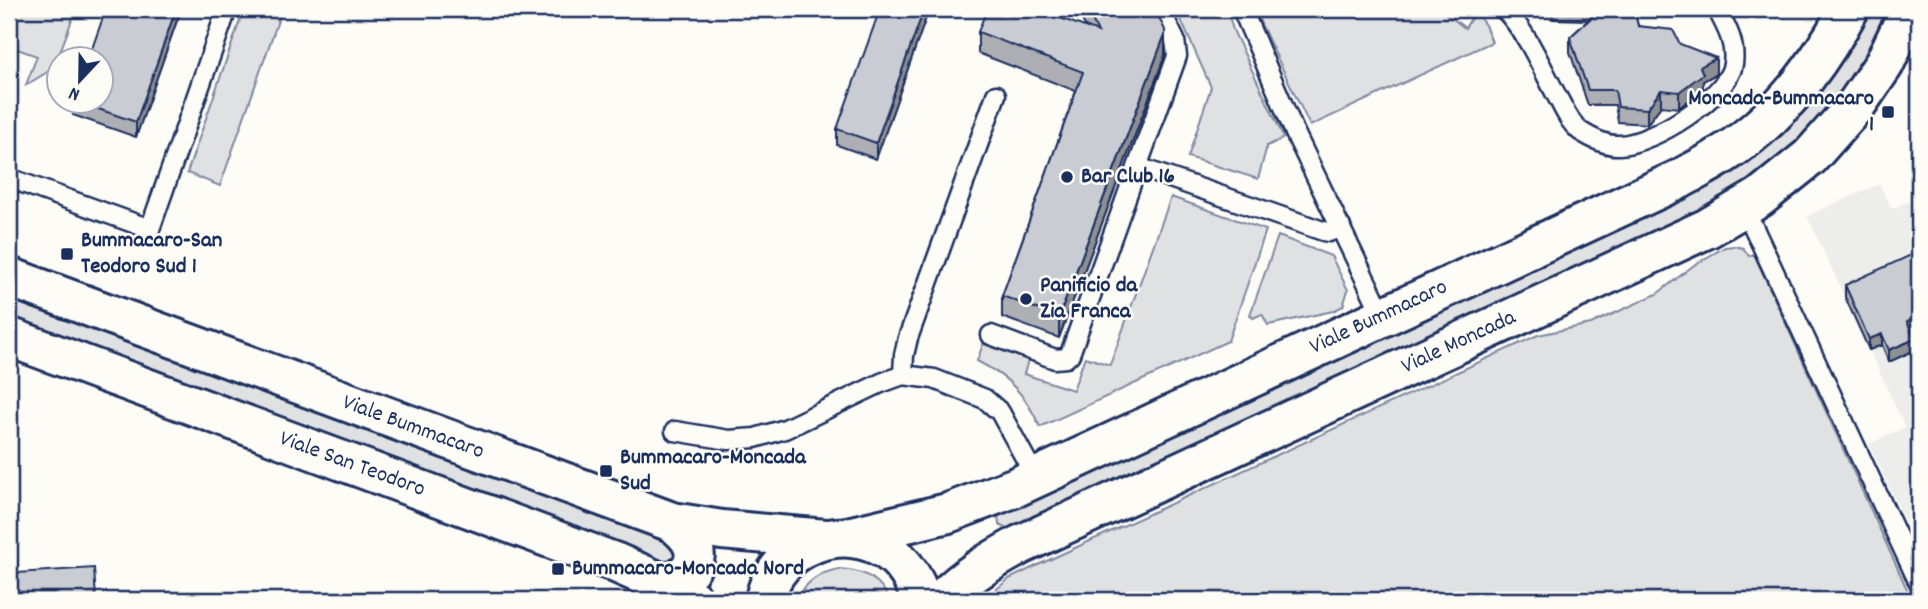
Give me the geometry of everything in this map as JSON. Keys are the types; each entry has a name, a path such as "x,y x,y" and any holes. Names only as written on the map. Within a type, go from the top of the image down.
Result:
{"main road":[{"name":"Viale Bummacaro","path":"9,277 672,522 733,531 837,538 948,513 1036,478 1680,179 1724,154 1765,121 1802,80 1835,34 1849,9"},
{"name":"Viale Moncada","path":"942,600 960,581 1020,545 1708,228 1759,198 1810,157 1835,130 1884,64 1911,18"},
{"name":"Viale San Teodoro","path":"9,337 614,562 679,592"},
{"path":"988,498 984,515 986,526 993,536 1020,545"},
{"path":"672,522 686,531 695,553 694,563 688,573 679,580 679,592"},
{"path":"765,600 776,573 789,558 807,546 837,538 868,541 887,550 909,572 922,600"}],"lane":[{"path":"9,178 150,229 227,9"},
{"path":"990,335 1055,359 1066,358 1177,56 1175,40 1160,9"},
{"path":"1242,9 1295,133 1384,316"},
{"path":"1504,9 1521,31 1572,123 1592,138 1620,145 1665,129 1689,114 1723,86 1733,64 1733,49 1730,35 1717,9"},
{"path":"903,375 908,338 996,95"},
{"path":"1138,167 1323,232 1341,227"},
{"path":"1744,207 1919,583"},
{"path":"675,431 729,440 755,438 785,429 903,375 934,379 985,399 1000,412 1036,478"}],"shaded area":[{"path":"9,9 76,9 62,46 46,46 46,73 26,85 37,56 9,46"},
{"path":"244,9 282,9 220,186 187,173"},
{"path":"1176,9 1227,9 1233,30 1284,138 1267,146 1258,179 1188,157 1211,87"},
{"path":"1256,9 1440,9 1465,28 1475,12 1485,25 1492,42 1310,126"},
{"path":"1868,9 1892,9 1851,79 1799,140 1758,176 1736,191 1697,212 1014,527 1007,529 999,525 998,515 1002,511 1673,201"},
{"path":"1879,184 1892,209 1919,197 1919,551 1869,444 1905,427 1807,216"},
{"path":"1171,197 1266,230 1228,341 1040,427 1029,405 1015,388 977,361 983,344 1028,360 1024,374 1073,390 1085,357 1110,365"},
{"path":"1278,236 1331,256 1348,290 1343,306 1333,311 1268,325 1262,314 1253,318 1250,315"},
{"path":"1725,247 1743,248 1749,256 1754,254 1912,600 983,600 1009,579 1038,565 1538,335 1591,324 1657,294 1694,265"},
{"path":"9,298 669,543 676,551 675,558 667,564 659,562 9,320"},
{"path":"840,569 856,571 870,577 881,586 889,600 796,600 814,579"}],"building":[{"path":"106,9 176,9 136,122 116,115 116,46 93,46"},
{"path":"880,9 924,9 876,143 837,129"},
{"path":"987,9 1036,9 1098,32 1087,9 1155,9 1165,30 1059,317 1002,296 1083,72 978,32"},
{"path":"1601,9 1634,9 1638,26 1673,30 1680,44 1716,58 1700,67 1703,74 1679,92 1661,90 1647,109 1618,107 1615,90 1588,90 1570,37"},
{"path":"1911,255 1919,273 1919,316 1907,322 1915,339 1889,350 1882,334 1869,339 1845,285"},
{"path":"9,560 17,561 17,573 94,568 96,600 9,600"}],"place":[{"name":"Moncada-Bummacaro 1","path":"1888,112"},
{"name":"Bar Club 16","path":"1067,177"},
{"name":"Bummacaro-San Teodoro Sud 1","path":"67,254"},
{"name":"Panificio da Zia Franca","path":"1026,299"},
{"name":"Bummacaro-Moncada Sud","path":"606,471"},
{"name":"Bummacaro-Moncada Nord","path":"558,569"}]}
